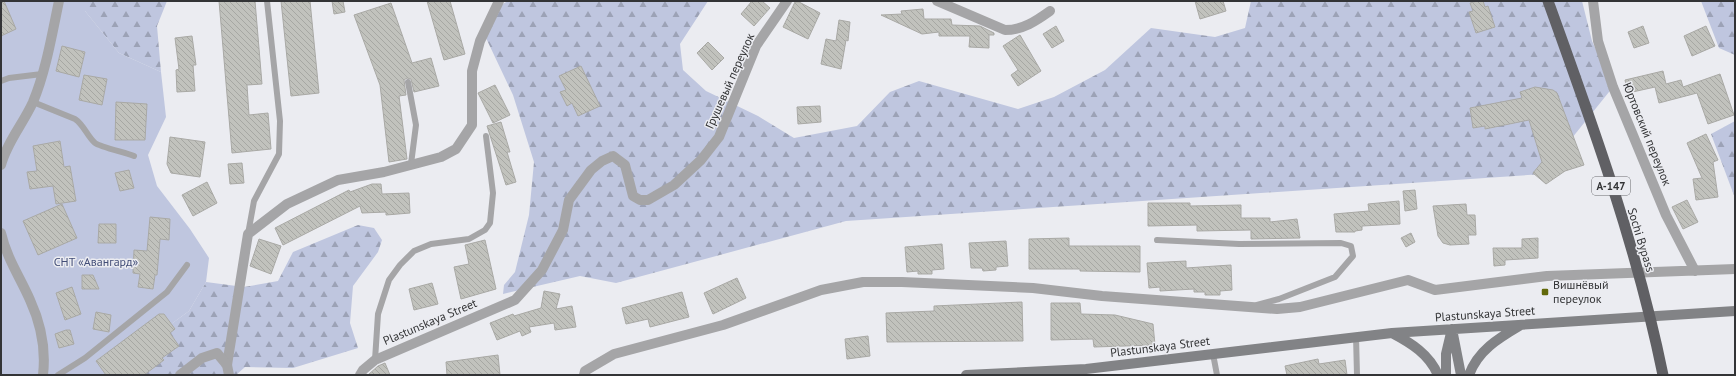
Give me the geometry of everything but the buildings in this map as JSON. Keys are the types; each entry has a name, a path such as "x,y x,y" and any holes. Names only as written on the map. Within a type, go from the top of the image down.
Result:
{"highway":[{"name":"Sochi Bypass","path":"1548,1 1582,96 1633,256 1653,326 1663,375"}],"main road":[{"name":"Plastunskaya Street","path":"966,375 1086,372 1214,354 1392,332 1735,311"},
{"path":"1469,375 1484,351 1499,338 1523,324"},
{"path":"1446,375 1446,354 1452,329"},
{"path":"1452,329 1461,375"},
{"path":"1392,332 1414,344 1426,356 1438,375"}],"street":[{"path":"1,165 4,154 33,102 42,74 59,1"},
{"path":"229,375 227,364 248,234 287,204 338,180 384,172 441,157 456,149 472,125 472,71 480,41 499,1"},
{"name":"Грушевый переулок","path":"515,300 542,270 563,230 569,200 591,170 602,161 613,156 625,165 634,196 640,200 648,200 674,185 701,160 719,137 756,46 787,1"},
{"path":"937,1 1005,30 1015,30 1028,25 1050,10"},
{"name":"Юртовский переулок","path":"1593,1 1598,41 1613,87 1666,215 1694,271"},
{"path":"1,233 5,251 31,301 40,328 45,358 43,375"},
{"path":"584,375 585,371 614,354 723,325 821,290 863,282 902,282 1033,288 1102,296 1254,306 1277,309 1300,307 1408,280 1436,290 1547,276 1735,269"},
{"name":"Plastunskaya Street","path":"360,375 363,370 375,360 515,300"},
{"path":"180,375 209,354 217,353 227,364"}],"lane":[{"path":"248,234 254,200 279,154 280,121 267,1"},
{"path":"1,82 9,78 42,74"},
{"path":"408,82 416,125 411,164"},
{"path":"33,102 75,119 81,123 96,144 134,156"},
{"path":"375,360 378,314 389,280 400,265 414,251 431,244 469,239 485,230 490,223 494,193 486,136"},
{"path":"1157,240 1239,244 1341,243 1351,246 1353,256 1335,277 1279,299 1254,306"},
{"path":"58,375 85,358 167,292 187,265"},
{"path":"1356,336 1357,375"},
{"path":"1214,354 1217,375"}],"green space":[{"name":"СНТ «Авангард»","path":"1,1 85,1 85,11 119,53 161,72 166,117 148,155 157,186 190,229 209,258 206,282 189,311 144,344 132,375 1,375"},
{"path":"85,1 167,1 157,26 161,72 119,53 85,11"},
{"path":"508,1 708,1 680,44 683,70 706,91 758,116 794,138 857,126 890,92 919,81 1018,109 1054,97 1105,70 1151,28 1215,37 1245,28 1251,1 1582,1 1592,41 1613,87 1543,174 846,221 616,283 580,276 503,294 504,285 515,272 529,215 534,162 513,95 486,38 501,5"},
{"path":"1701,1 1735,1 1735,55 1719,48"},
{"path":"1735,121 1735,198 1711,134"},
{"path":"358,225 374,228 382,240 378,252 353,286 350,323 358,348 293,368 245,367 236,375 132,375 144,344 189,311 206,282 244,287 278,281 293,252"}],"place":[{"name":"Вишнёвый переулок","path":"1545,292"}]}
